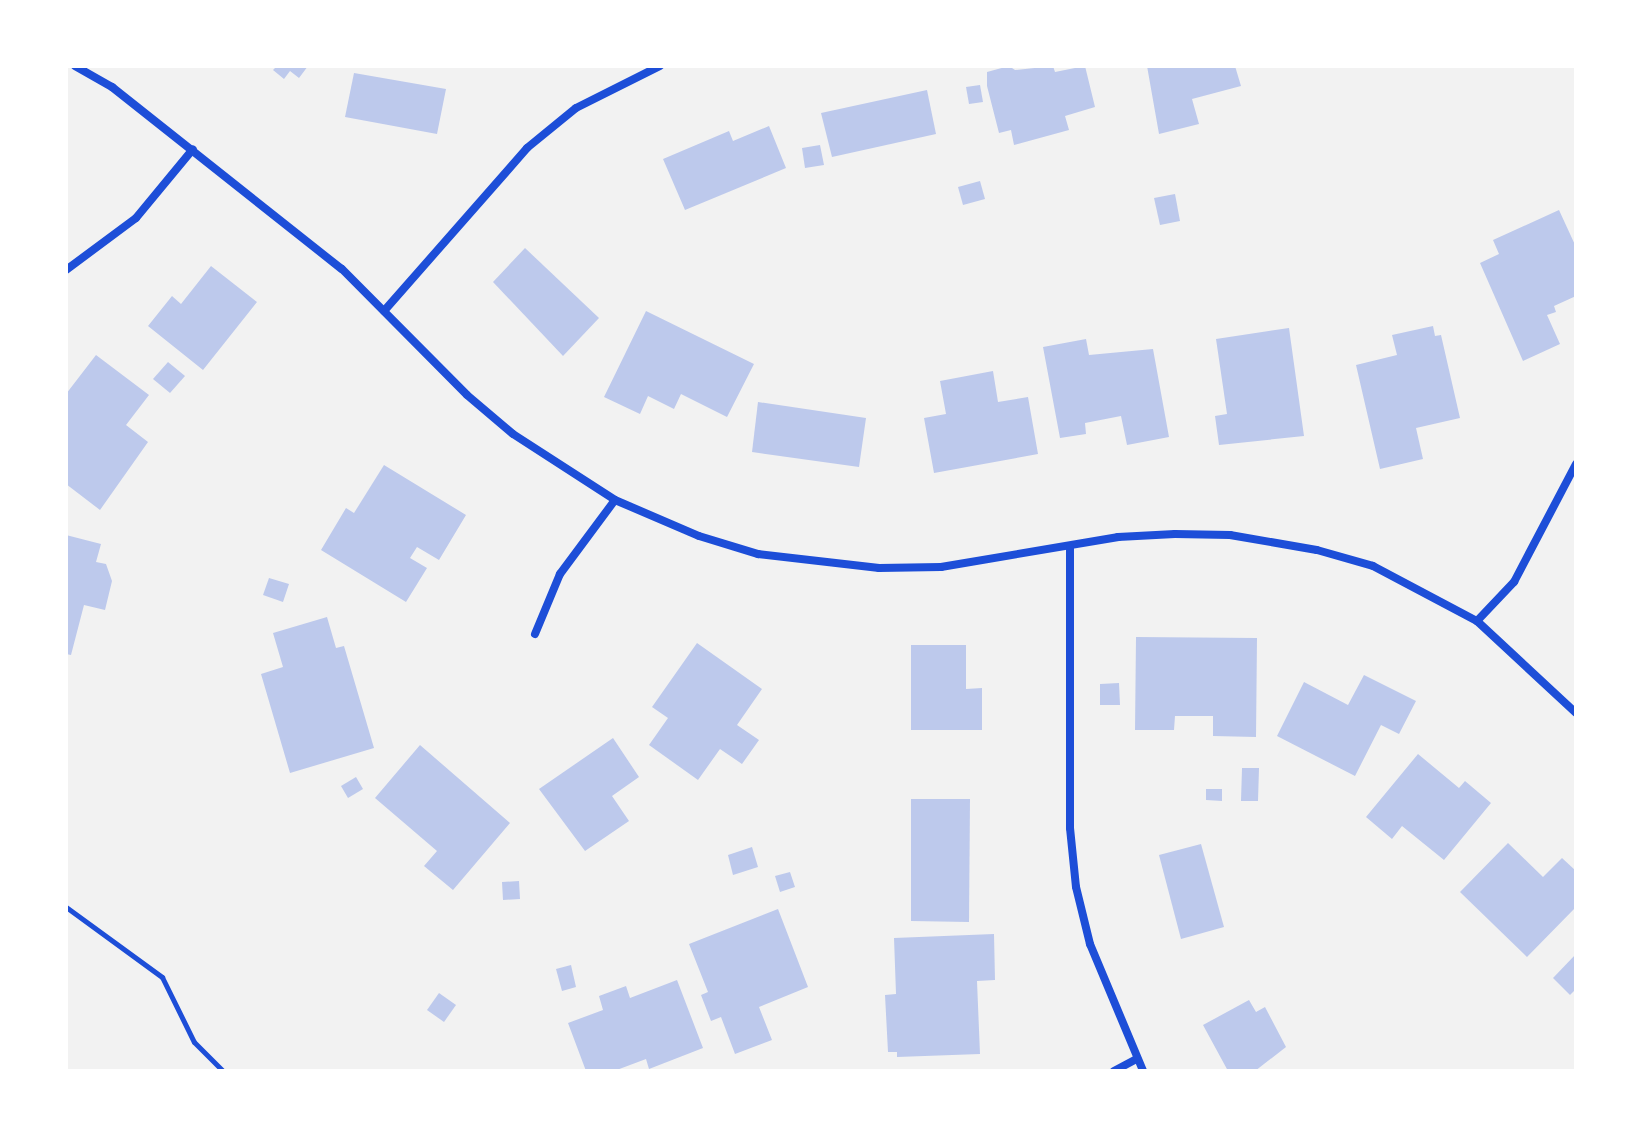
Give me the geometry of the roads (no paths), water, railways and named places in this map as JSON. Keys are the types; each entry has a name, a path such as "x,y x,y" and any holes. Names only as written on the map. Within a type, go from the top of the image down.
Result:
{"street":[{"path":"75,66 193,149 342,269 513,434 615,500 699,536 758,554 819,564 941,567 1070,548 1118,537 1175,534 1230,535 1317,550 1386,572 1477,621 1576,713"},
{"path":"384,311 527,148 576,108 660,66"},
{"path":"66,270 136,218 193,149"},
{"path":"1477,621 1514,582 1576,464"},
{"path":"535,634 560,574 615,500"},
{"path":"1070,548 1070,828 1076,887 1090,944 1143,1071"},
{"path":"1114,1071 1137,1059"}]}
